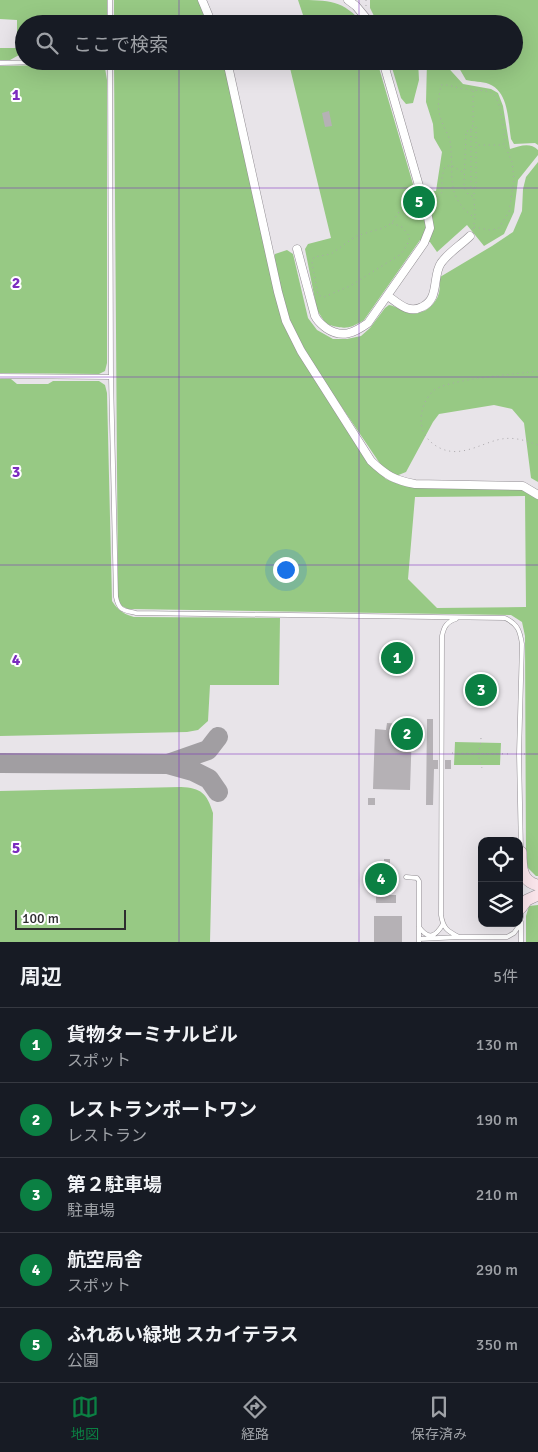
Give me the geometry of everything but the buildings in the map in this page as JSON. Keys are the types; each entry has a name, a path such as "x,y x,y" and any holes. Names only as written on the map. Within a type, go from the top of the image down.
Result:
{"main road":[{"path":"523,872 530,883 538,885"},
{"path":"523,907 527,900 538,896"}],"street":[{"path":"202,0 208,15"},
{"path":"348,0 364,15"},
{"path":"229,70 286,321 301,351 371,461 385,474 398,481 407,483 523,486 538,495"},
{"path":"297,248 318,322 330,331 342,334 357,331 368,323 424,243 430,228 385,70"},
{"path":"388,296 406,309 417,310 425,306 432,298 440,264 470,236"}],"lane":[{"path":"110,0 110,15"},
{"path":"0,63 15,63"},
{"path":"110,70 111,377 116,597 118,605 123,610 136,613 505,618 517,626 522,644 520,837"},
{"path":"0,376 111,377"},
{"path":"420,927 423,933 433,935 438,933 443,924 442,636 444,627 448,622 458,618"},
{"path":"406,877 417,878 419,881 419,941 459,937 507,937 514,933 516,927"},
{"path":"443,924 459,937"},
{"path":"521,927 521,942"},
{"path":"507,937 511,942"}],"path":[{"path":"475,218 464,211 456,198 452,184 450,140 439,115 439,92 441,85 446,84 494,94 498,100 505,142 503,145"},
{"path":"473,90 471,187 474,187"},
{"path":"470,236 474,227 474,187 476,187 476,126 473,126"},
{"path":"471,131 466,131 464,186 468,194 474,197"},
{"path":"476,145 503,145"},
{"path":"474,227 490,230 498,229 509,212 514,180 512,162 503,145"},
{"path":"392,223 402,226 410,237 401,254 350,286 324,297 318,295 312,263 314,257 331,254 356,236 383,228 392,223 398,213 409,205 436,200 442,192 442,176 445,167 451,165"},
{"path":"451,165 465,174"},
{"path":"407,195 409,205"},
{"path":"538,372 493,376 447,384 433,391 424,404 421,415 422,428 427,438 436,446 446,451 453,452 511,438 538,445"},
{"path":"481,738 478,759 482,768"},
{"path":"452,753 538,754"}],"green space":[{"path":"0,0 107,0 107,15 15,15 15,20 0,19"},
{"path":"114,0 198,0 205,15 114,15"},
{"path":"298,0 318,0 335,3 355,15 303,15"},
{"path":"370,0 538,0 538,145 535,143 514,144 511,139 504,100 500,93 489,84 466,80 460,70 523,70 523,15 374,15 370,8"},
{"path":"0,48 15,48 15,57 10,60 0,60"},
{"path":"0,66 15,66 15,70 105,70 107,80 107,363 105,371 99,374 0,373"},
{"path":"114,70 226,70 293,343 365,459 386,479 398,484 415,487 521,489 538,499 538,876 526,866 525,636 522,622 511,615 128,609 122,606 118,600","holes":["525,496 526,607 437,608 408,579 415,497"]},
{"path":"290,70 380,70 415,191 436,191 442,152 434,138 433,124 426,102 427,70 450,70 463,84 491,89 498,93 503,106 510,149 528,145 538,150 538,155 518,180 514,212 504,234 484,246 467,225 437,252 430,242 420,240 364,320 350,327 342,328 326,324 317,310 305,249 308,244 331,238"},
{"path":"393,70 418,70 419,80 413,103 406,104 401,98"},
{"path":"538,162 538,482 531,478 524,423 512,409 494,405 439,414 406,472 396,476 383,468 316,369 288,320 274,259 275,254 287,250 293,254 308,318 317,330 333,339 361,336 389,305 408,313 423,312 437,298 440,277 513,232 522,211 523,189 526,177"},
{"path":"0,379 11,379 17,384 48,384 53,381 99,381 105,385 107,393 112,601 121,611 134,617 280,618 279,685 210,685 208,721 198,730 187,732 0,736"},
{"path":"455,742 501,743 500,765 454,765"},
{"path":"181,787 198,790 206,796 213,813 210,942 0,942 0,791"},
{"path":"538,905 538,942 526,942 526,916 529,906"}],"taxiway":[{"path":"168,764 208,750 218,737"},
{"path":"0,763 168,764 193,771 209,779 218,792"}],"place":[{"name":"ふれあい緑地 スカイテラス","path":"419,202"},
{"name":"貨物ターミナルビル","path":"397,658"},
{"name":"第２駐車場","path":"481,690"},
{"name":"レストランポートワン","path":"407,734"},
{"name":"航空局舎","path":"381,879"}]}
